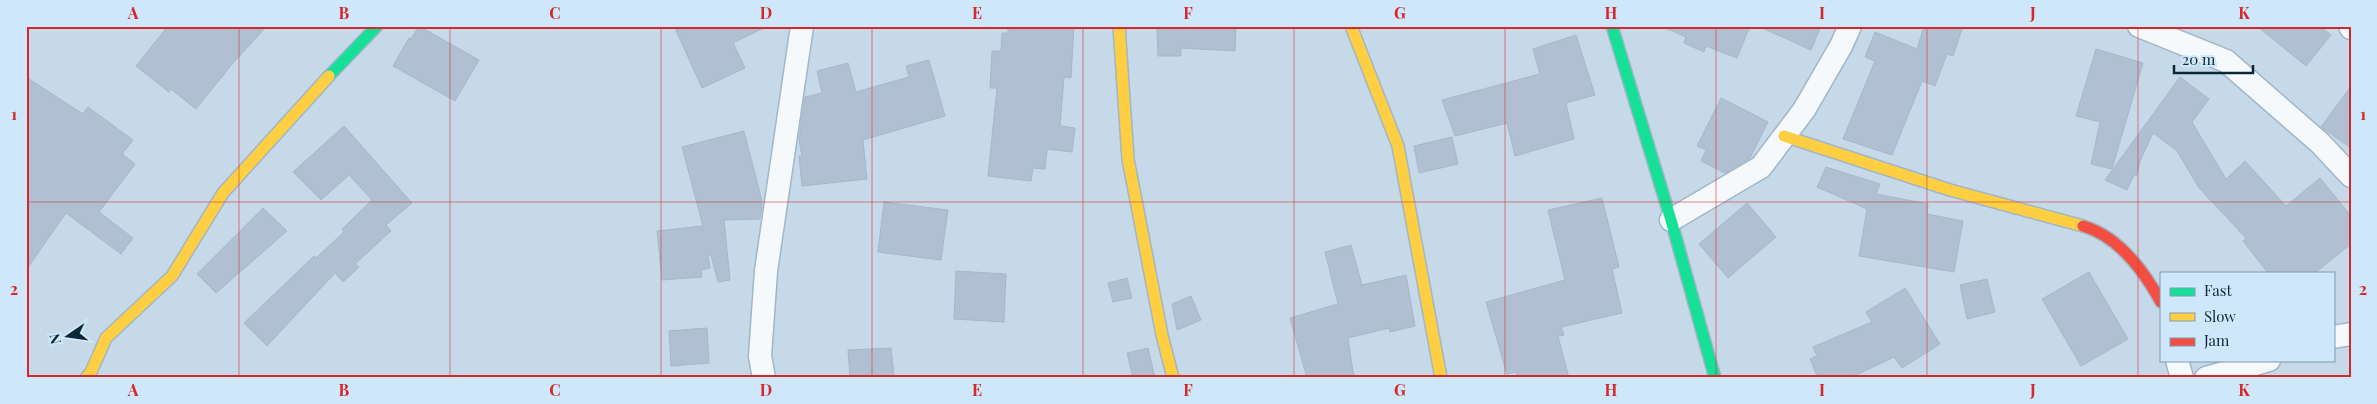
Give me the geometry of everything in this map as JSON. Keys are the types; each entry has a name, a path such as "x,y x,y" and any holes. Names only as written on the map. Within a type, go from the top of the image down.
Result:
{"street":[{"path":"86,378 91,372 106,338 172,276 223,193 280,128 377,26"},
{"path":"764,378 760,356 766,271 802,26"},
{"path":"1119,26 1121,86 1128,159 1162,335 1173,378"},
{"path":"1351,26 1398,146 1441,378"},
{"path":"1612,26 1671,220 1715,378"},
{"path":"1671,220 1761,167 1804,110 1841,46 1850,26"},
{"path":"2139,26 2226,61 2320,143 2351,176"},
{"path":"1784,136 1950,190 2096,230 2112,241 2137,267 2153,285 2160,300"},
{"path":"2334,337 2351,334"},
{"path":"2178,362 2182,378"},
{"path":"2206,378 2262,362"}],"building":[{"path":"168,26 267,26 233,63 196,109 171,89 169,92 136,66"},
{"path":"419,26 479,60 455,101 393,66 409,38 411,39"},
{"path":"674,26 768,26 733,43 745,68 702,88"},
{"path":"1008,26 1074,26 1071,78 1064,77 1060,126 1075,128 1072,152 1047,149 1045,169 1033,168 1031,181 988,176 997,88 990,88 992,51 1001,51 1002,33 1008,33"},
{"path":"1157,26 1236,26 1235,51 1181,48 1181,56 1158,56"},
{"path":"1661,26 1750,26 1737,58 1706,46 1704,52 1684,43 1686,37"},
{"path":"1758,26 1821,26 1811,50"},
{"path":"1924,26 1963,26 1953,56 1947,54 1935,86 1922,81 1892,155 1843,139 1875,61 1865,57 1875,32 1917,49"},
{"path":"2257,26 2320,26 2331,35 2306,66"},
{"path":"1576,35 1595,95 1566,103 1574,139 1515,156 1507,123 1455,136 1442,100 1540,74 1533,49"},
{"path":"2096,49 2143,63 2112,169 2091,164 2100,122 2076,116"},
{"path":"929,60 945,116 863,140 867,179 802,186 799,156 802,156 799,140 805,97 822,93 817,71 848,63 856,92 909,77 906,66"},
{"path":"26,77 83,114 88,107 133,140 122,154 135,164 99,212 133,238 121,254 66,213 26,270"},
{"path":"2180,77 2209,99 2192,122 2226,179 2245,161 2286,206 2320,178 2351,216 2351,244 2316,272 2267,272 2243,241 2246,238 2199,188 2177,151 2153,133 2140,161 2137,175 2134,175 2127,190 2105,180"},
{"path":"2351,86 2351,148 2321,127"},
{"path":"1721,98 1768,122 1750,158 1725,173 1701,161 1706,150 1697,146"},
{"path":"344,126 412,203 386,225 391,231 355,264 359,267 343,282 335,273 267,346 244,323 314,256 316,258 344,232 342,229 372,200 349,175 321,200 293,172"},
{"path":"744,131 761,197 762,208 760,219 724,220 730,280 718,282 711,255 708,255 710,268 701,270 702,277 662,280 657,231 703,226 682,147"},
{"path":"1452,137 1458,164 1419,173 1414,146"},
{"path":"1826,167 1880,184 1876,194 1928,204 1927,214 1963,221 1954,272 1859,256 1867,209 1817,187"},
{"path":"1602,198 1619,267 1612,269 1622,313 1561,327 1564,335 1558,336 1569,378 1517,378 1516,372 1507,374 1486,302 1565,280 1548,210"},
{"path":"884,202 948,210 941,260 878,252"},
{"path":"1747,203 1776,237 1728,278 1699,244"},
{"path":"263,208 287,231 216,293 197,274"},
{"path":"1351,245 1362,285 1406,275 1415,326 1390,332 1389,328 1348,338 1354,378 1307,378 1290,318 1338,304 1325,252"},
{"path":"956,271 1006,274 1004,322 954,319"},
{"path":"2089,272 2128,339 2081,366 2042,299"},
{"path":"1127,278 1132,298 1113,302 1108,283"},
{"path":"1987,279 1995,312 1967,319 1960,285"},
{"path":"1905,288 1940,344 1902,368 1894,357 1850,378 1818,378 1810,359 1817,356 1813,347 1872,322 1866,312"},
{"path":"1191,296 1201,320 1177,330 1172,304"},
{"path":"707,328 709,363 671,366 669,331"},
{"path":"891,348 894,376 850,378 848,350"},
{"path":"1148,348 1155,378 1133,378 1127,353"}],"traffic: fast":[{"path":"329,76 377,26"},
{"path":"1612,26 1671,220 1715,378"}],"traffic: slow":[{"path":"1119,26 1128,159 1162,335 1173,378"},
{"path":"1351,26 1398,146 1441,378"},
{"path":"86,378 91,372 106,338 172,276 223,193 329,76"},
{"path":"1784,136 1950,190 2083,226"}],"traffic: jam":[{"path":"2083,226 2096,231 2119,246 2147,278 2160,300"}]}
